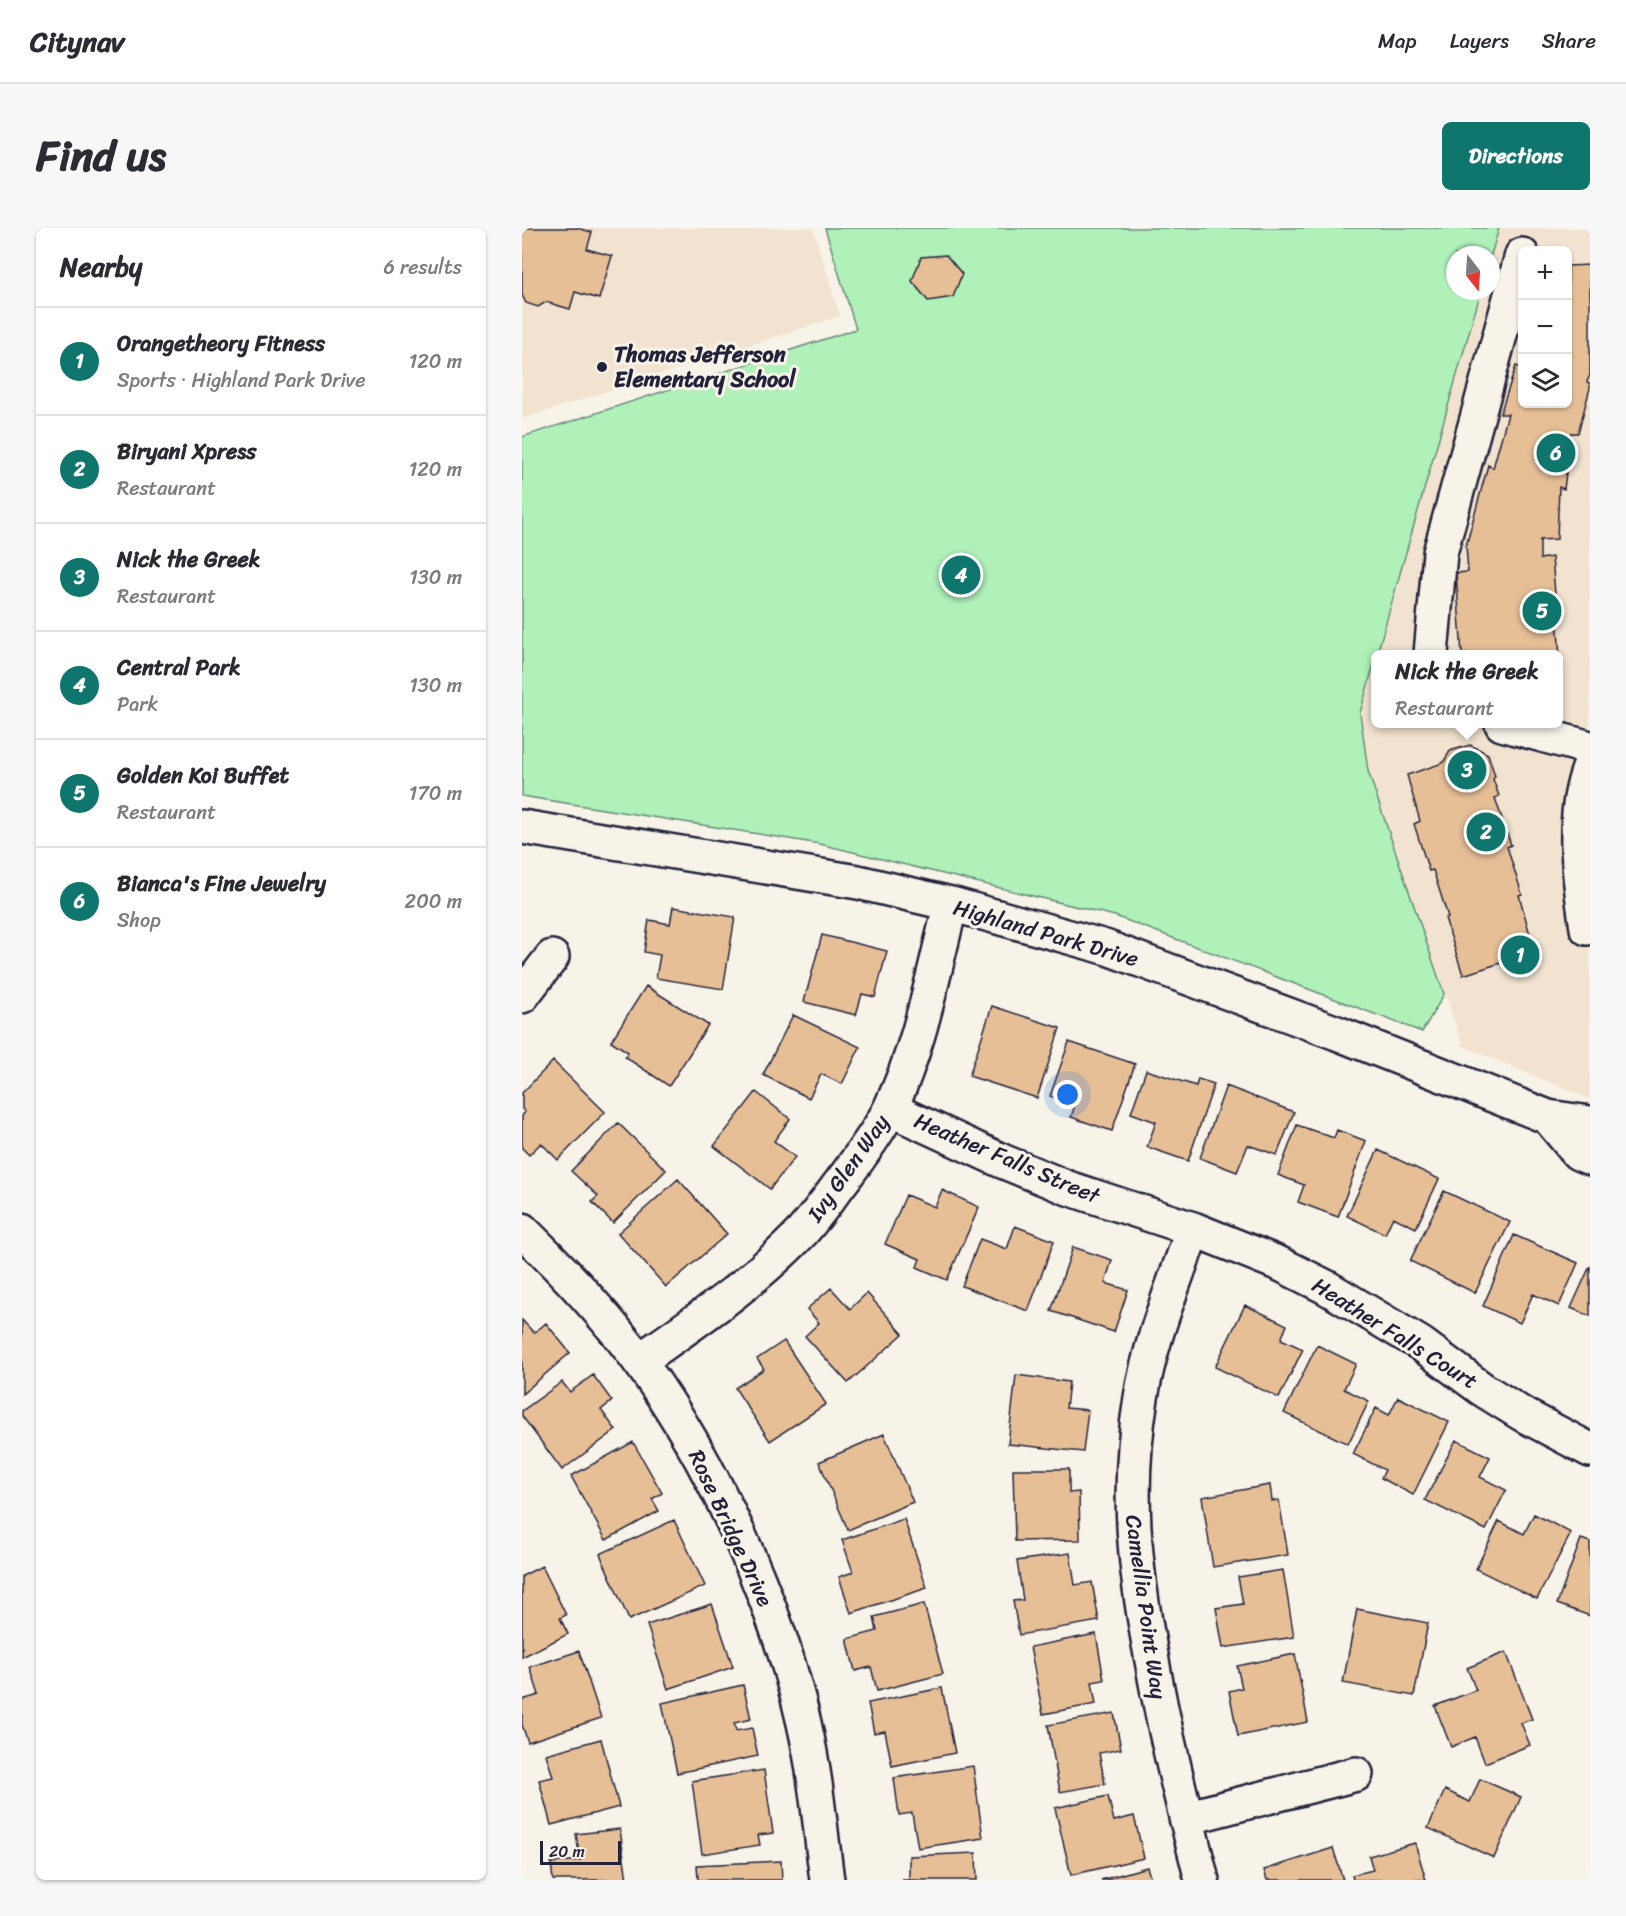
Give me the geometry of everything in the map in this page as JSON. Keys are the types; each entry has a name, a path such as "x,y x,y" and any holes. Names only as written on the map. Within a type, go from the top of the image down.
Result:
{"street":[{"path":"1525,246 1530,228"},
{"path":"1431,650 1440,553 1518,270"},
{"path":"1520,728 1590,748"},
{"path":"1587,928 1580,885 1579,815 1582,787 1590,766"},
{"name":"Highland Park Drive","path":"522,826 858,882 951,904 1105,947 1337,1033 1548,1117 1590,1123"},
{"name":"Ivy Glen Way","path":"639,1361 726,1298 803,1231 876,1134 890,1109 919,1030 951,904"},
{"path":"522,996 552,957"},
{"name":"Heather Falls Street","path":"890,1109 1002,1161 1068,1188 1193,1230"},
{"name":"Highland Park Drive","path":"1548,1117 1578,1153 1590,1158"},
{"name":"Rose Bridge Drive","path":"522,1230 583,1292 639,1361 669,1403 704,1465 747,1554 772,1616 804,1722 816,1785 827,1880"},
{"name":"Heather Falls Court","path":"1193,1230 1280,1264 1326,1287 1421,1344 1482,1389 1522,1414 1590,1450"},
{"name":"Camellia Point Way","path":"1193,1230 1149,1358 1141,1397 1132,1476 1132,1510 1135,1558 1143,1615 1168,1747 1202,1880"},
{"path":"1186,1818 1356,1774"}],"shaded area":[{"name":"Thomas Jefferson Elementary School","path":"522,228 813,228 840,316 522,419"},
{"path":"1499,228 1590,228 1590,1099 1463,1046 1368,771 1360,713 1371,674 1371,728 1563,728 1563,650 1378,650 1478,300 1500,300 1500,246 1494,246"}],"green space":[{"path":"825,228 1499,228 1494,246 1446,246 1446,300 1478,300 1378,650 1371,650 1371,675 1360,713 1368,771 1444,994 1422,1032 1115,916 820,844 522,796 522,437 856,329"}],"building":[{"path":"522,228 577,228 592,232 587,249 612,256 599,299 575,292 570,309 546,302 538,307 526,303 522,295"},
{"path":"946,255 962,274 953,297 928,301 912,281 921,257"},
{"path":"1590,265 1590,375 1587,382 1590,383 1590,388 1578,433 1571,433 1564,489 1559,487 1557,539 1540,540 1540,559 1552,557 1560,650 1462,650 1456,573 1468,572 1466,546 1488,465 1493,468 1508,414 1500,414 1516,366 1518,367 1518,408 1572,408 1572,266"},
{"path":"1470,745 1488,754 1499,796 1495,798 1511,845 1507,847 1522,894 1519,895 1532,942 1538,944 1541,959 1534,972 1519,976 1507,969 1504,962 1463,975 1433,870 1429,871 1414,824 1420,821 1407,775 1443,763 1450,751"},
{"path":"673,907 735,917 723,989 656,978 660,955 644,952 649,920 670,924"},
{"path":"822,935 887,951 875,997 862,994 856,1015 804,1002"},
{"path":"646,986 708,1025 669,1086 625,1057 628,1052 611,1041"},
{"path":"992,1006 1060,1028 1037,1098 969,1076"},
{"path":"793,1015 860,1047 842,1084 821,1074 809,1098 763,1075"},
{"path":"1069,1042 1135,1064 1112,1131 1071,1117 1075,1105 1050,1096"},
{"path":"553,1061 605,1112 558,1160 541,1143 529,1155 522,1148 522,1116 525,1112 522,1109 522,1093"},
{"path":"1146,1070 1196,1086 1198,1079 1214,1084 1188,1161 1147,1147 1156,1122 1131,1113"},
{"path":"1226,1086 1294,1112 1277,1155 1248,1145 1237,1172 1200,1158"},
{"path":"756,1092 790,1119 774,1141 795,1157 770,1189 714,1146"},
{"path":"618,1123 666,1170 613,1223 592,1202 598,1196 571,1171"},
{"path":"1297,1125 1334,1138 1337,1130 1366,1141 1338,1217 1298,1202 1304,1185 1278,1175"},
{"path":"1378,1150 1439,1179 1416,1228 1393,1217 1385,1234 1347,1216"},
{"path":"678,1179 727,1234 666,1287 618,1233"},
{"path":"942,1190 979,1207 947,1280 917,1267 920,1259 885,1244 906,1195 935,1207"},
{"path":"1444,1191 1510,1222 1475,1293 1410,1261"},
{"path":"1015,1226 1054,1241 1028,1311 962,1286 980,1239 1007,1249"},
{"path":"1514,1235 1578,1263 1559,1306 1533,1294 1520,1323 1483,1306"},
{"path":"1073,1247 1112,1260 1105,1283 1128,1290 1114,1332 1051,1311"},
{"path":"1590,1266 1590,1316 1571,1308"},
{"path":"831,1288 850,1309 867,1293 903,1334 848,1383 805,1336 819,1323 807,1309"},
{"path":"1245,1305 1287,1325 1281,1339 1303,1349 1279,1398 1215,1367"},
{"path":"522,1320 534,1333 546,1323 570,1353 522,1394"},
{"path":"784,1341 826,1404 770,1441 735,1388 764,1369 757,1359"},
{"path":"1317,1345 1356,1364 1344,1389 1369,1401 1348,1444 1284,1413"},
{"path":"593,1375 612,1401 601,1410 616,1430 562,1470 522,1416 522,1411 562,1382 570,1392"},
{"path":"1016,1375 1069,1382 1066,1408 1088,1410 1083,1452 1008,1444"},
{"path":"1398,1397 1449,1422 1413,1495 1381,1478 1385,1470 1353,1454 1376,1408 1389,1415"},
{"path":"884,1434 913,1502 848,1530 819,1462"},
{"path":"1456,1440 1490,1457 1480,1477 1506,1490 1486,1530 1425,1500"},
{"path":"633,1442 662,1493 652,1499 659,1511 606,1540 571,1476"},
{"path":"1013,1469 1069,1469 1069,1493 1079,1492 1080,1540 1015,1541"},
{"path":"1270,1485 1272,1501 1279,1500 1288,1555 1213,1567 1202,1497"},
{"path":"1534,1514 1571,1533 1537,1599 1476,1569 1499,1521 1524,1534"},
{"path":"904,1519 927,1588 851,1613 839,1577 853,1572 842,1540"},
{"path":"674,1520 705,1586 629,1620 600,1554"},
{"path":"1581,1539 1590,1542 1590,1616 1557,1604"},
{"path":"1070,1553 1075,1585 1092,1582 1099,1621 1019,1635 1013,1601 1023,1600 1017,1561"},
{"path":"542,1566 566,1615 560,1618 568,1634 522,1657 522,1576"},
{"path":"1283,1570 1294,1637 1223,1648 1216,1608 1243,1604 1238,1577"},
{"path":"712,1604 733,1667 668,1689 647,1625"},
{"path":"924,1604 943,1674 877,1691 871,1667 855,1671 847,1639 877,1631 874,1617"},
{"path":"1357,1609 1428,1623 1414,1696 1343,1683"},
{"path":"1096,1634 1104,1680 1092,1682 1096,1704 1043,1714 1030,1647"},
{"path":"579,1651 601,1718 528,1742 522,1725 522,1700 539,1695 530,1667"},
{"path":"1506,1652 1532,1719 1521,1723 1530,1745 1485,1763 1475,1737 1451,1747 1435,1706 1476,1690 1467,1668"},
{"path":"1295,1654 1308,1722 1238,1736 1229,1691 1242,1688 1237,1666"},
{"path":"743,1685 751,1719 734,1723 736,1731 752,1728 758,1756 677,1773 662,1703"},
{"path":"942,1688 955,1753 892,1766 885,1731 874,1733 868,1703"},
{"path":"1114,1713 1121,1749 1099,1753 1105,1784 1060,1792 1048,1725"},
{"path":"601,1739 619,1807 551,1825 539,1780 553,1777 546,1754"},
{"path":"973,1766 983,1838 918,1848 912,1813 899,1815 894,1778"},
{"path":"764,1770 773,1833 758,1835 760,1845 702,1854 692,1781"},
{"path":"1480,1779 1521,1797 1494,1858 1428,1828 1445,1790 1470,1802"},
{"path":"1108,1796 1114,1821 1134,1816 1144,1858 1071,1875 1055,1808"},
{"path":"620,1829 627,1880 553,1880 551,1863 580,1860 576,1834"},
{"path":"1415,1843 1426,1880 1353,1880 1352,1875 1373,1870 1369,1856"},
{"path":"1333,1848 1343,1880 1267,1880 1264,1870"},
{"path":"976,1853 977,1880 909,1880 909,1856"},
{"path":"781,1861 782,1880 698,1880 697,1865"},
{"path":"1147,1867 1151,1880 1101,1880"}],"place":[{"name":"Thomas Jefferson Elementary School","path":"602,367"},
{"name":"Bianca's Fine Jewelry","path":"1556,453"},
{"name":"Central Park","path":"961,575"},
{"name":"Golden Koi Buffet","path":"1542,611"},
{"name":"Nick the Greek","path":"1467,770"},
{"name":"Biryani Xpress","path":"1486,832"},
{"name":"Orangetheory Fitness","path":"1520,955"}]}
